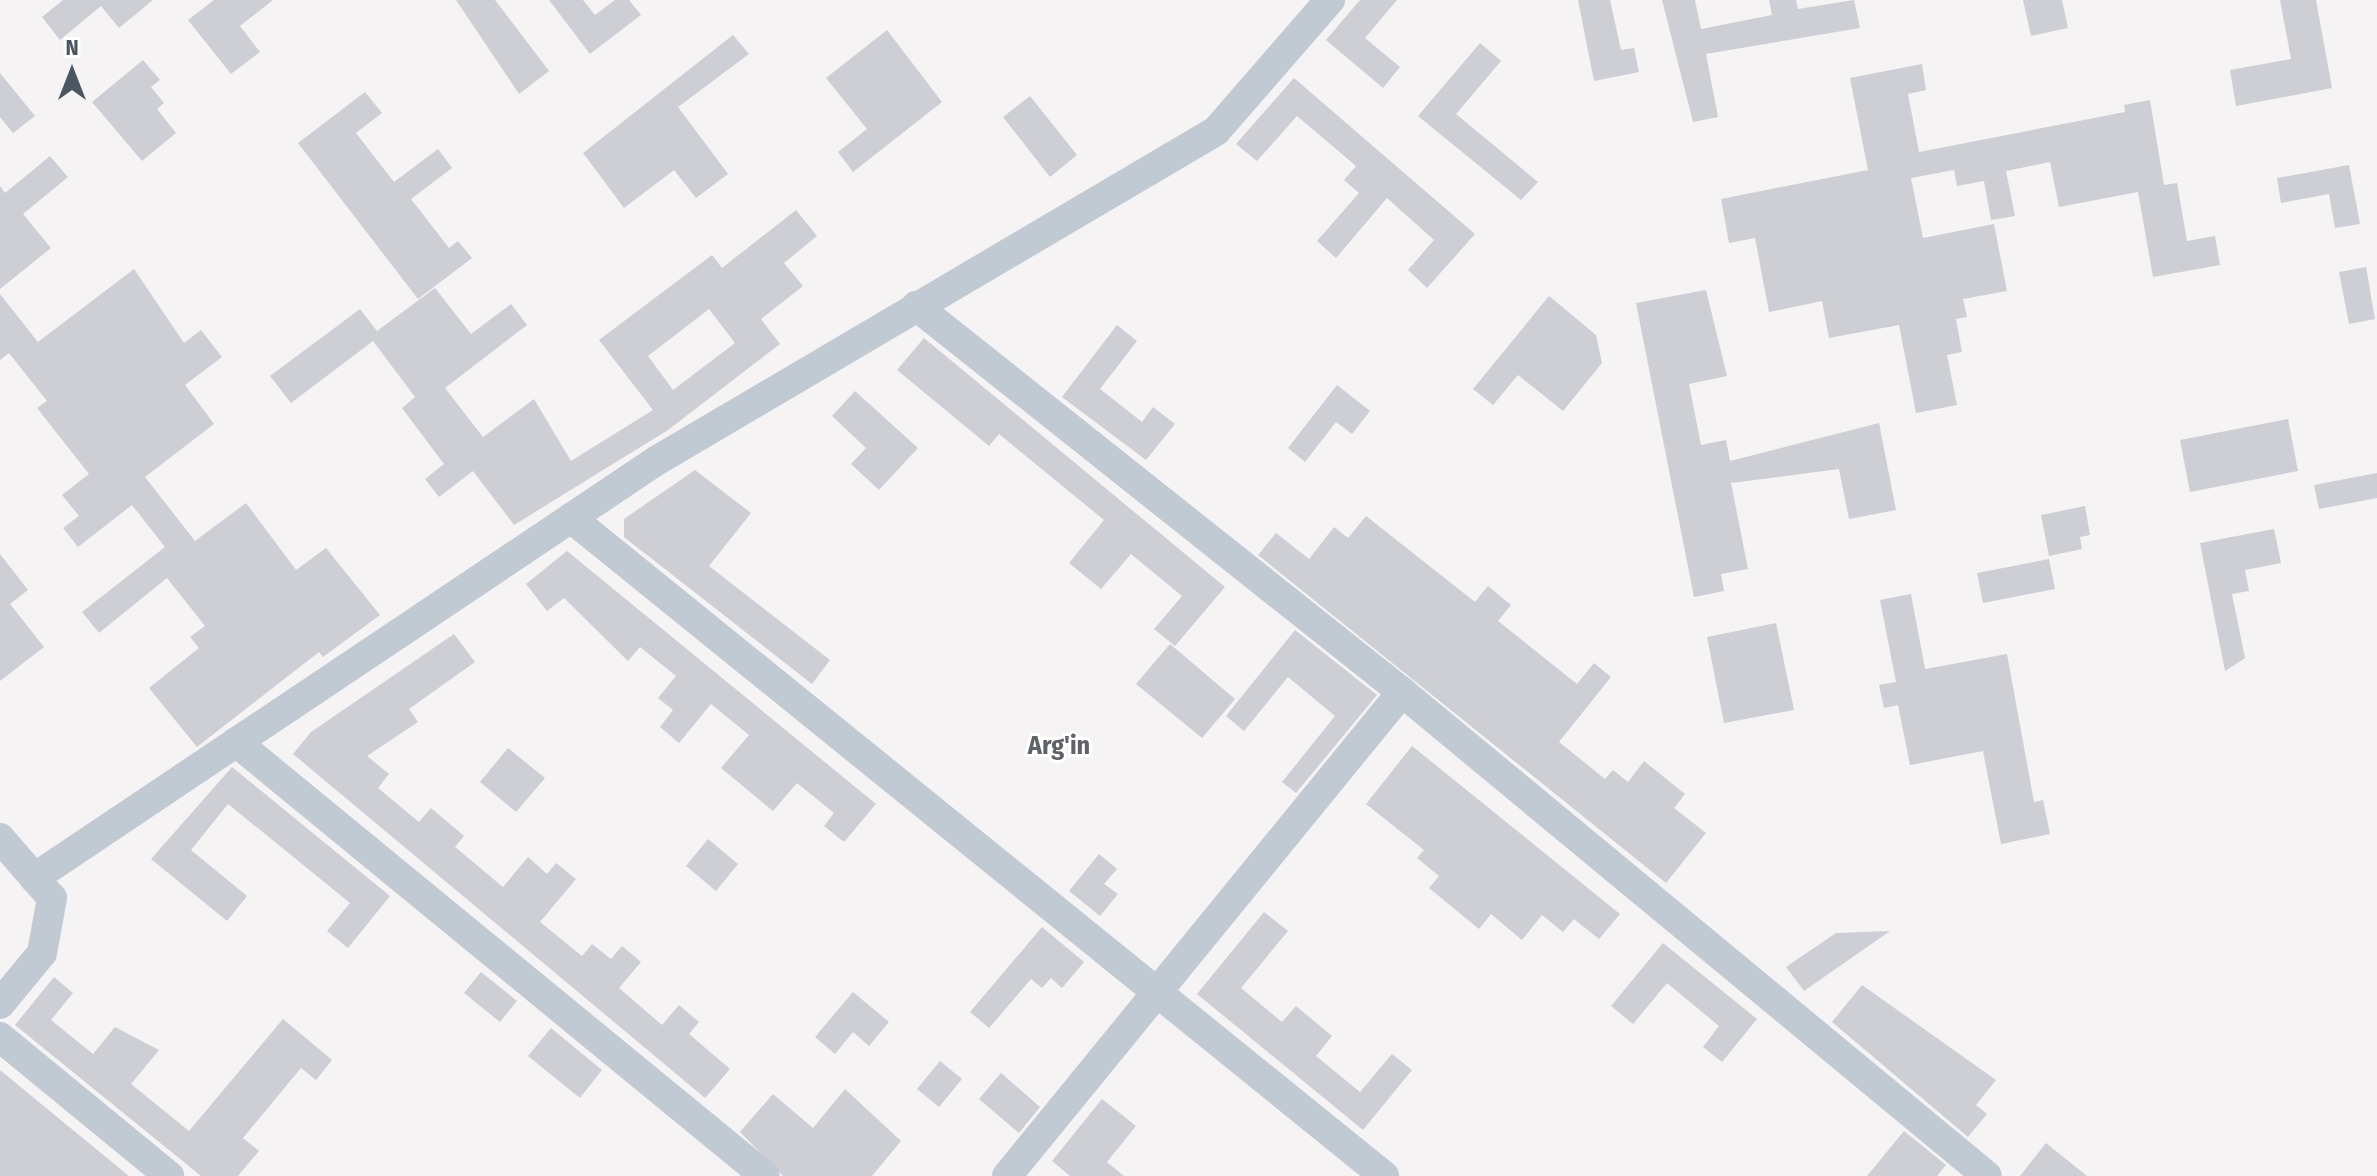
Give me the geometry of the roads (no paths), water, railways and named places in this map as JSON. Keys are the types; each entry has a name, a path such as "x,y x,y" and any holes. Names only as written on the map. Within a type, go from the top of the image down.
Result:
{"street":[{"path":"34,878 571,518 916,306 1216,131 1330,0"},
{"path":"916,306 1402,692 1987,1176"},
{"path":"571,518 1160,988 1384,1176"},
{"path":"1007,1176 1402,692"},
{"path":"236,742 765,1176"},
{"path":"0,838 52,898 42,953 0,1004"},
{"path":"0,1037 169,1176"}],"district":[{"name":"Arg'in","path":"1059,746"}]}
